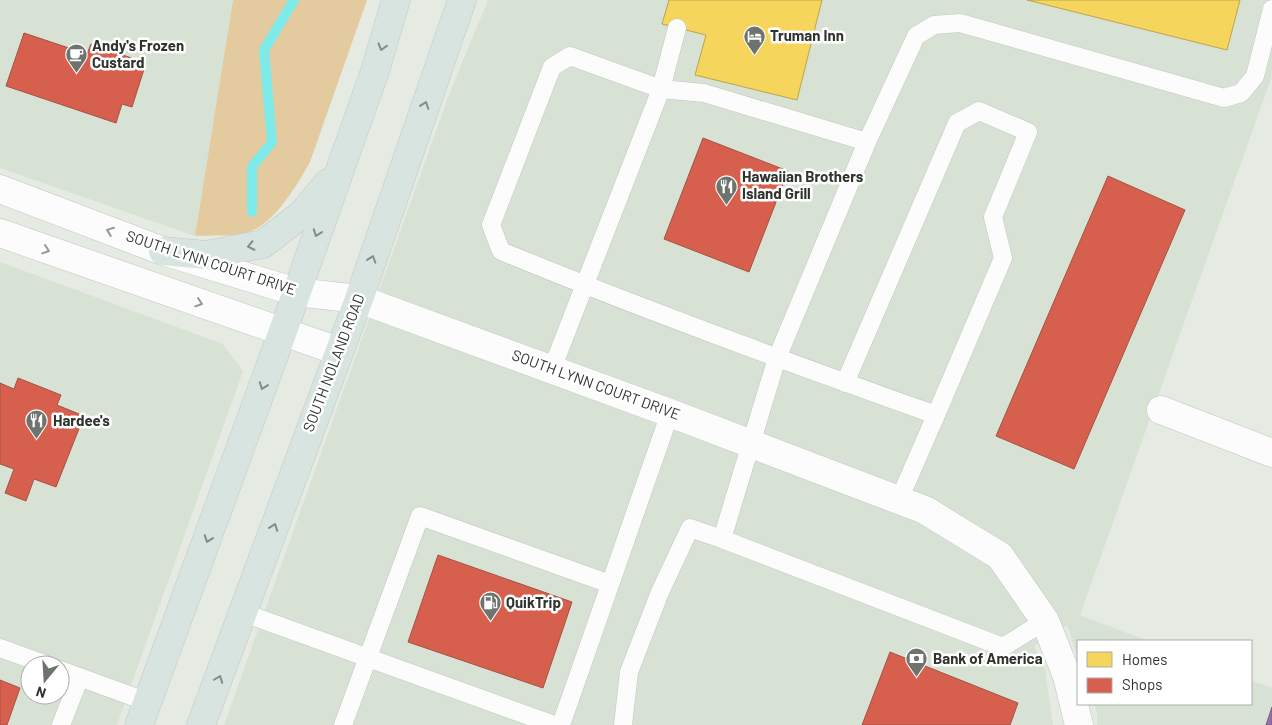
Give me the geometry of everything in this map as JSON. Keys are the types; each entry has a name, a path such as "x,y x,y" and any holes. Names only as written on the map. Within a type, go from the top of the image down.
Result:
{"main road":[{"path":"144,713 340,171 375,71 396,0"},
{"name":"SOUTH NOLAND ROAD","path":"201,725 359,298 462,0"},
{"path":"163,251 206,255 263,244 302,214 340,171"}],"street":[{"name":"SOUTH LYNN COURT DRIVE","path":"0,189 163,251 296,292 359,298 670,412 925,510 1000,556 1045,621 1067,676 1078,725"},
{"path":"0,233 338,351"},
{"path":"1161,410 1272,453"}],"lane":[{"path":"722,539 777,358 867,142 916,36 934,24 960,23 1224,98 1241,93 1255,76 1272,9"},
{"path":"552,369 661,89 677,28"},
{"path":"867,142 704,93 661,89 570,56 552,67 491,225 501,251 584,285 777,358 936,415"},
{"path":"845,383 957,123 979,111 1028,132 993,217 1003,258 899,500"},
{"path":"561,725 670,412"},
{"path":"343,725 420,516 610,584"},
{"path":"623,725 629,672 660,592 690,528 1003,647 1045,621"},
{"path":"244,613 554,725"},
{"path":"0,648 20,655"},
{"path":"70,674 80,677 144,713"},
{"path":"61,725 80,677"}],"shaded area":[{"path":"0,0 233,0 195,236 0,168"},
{"path":"233,0 367,0 310,162 284,202 268,220 249,232 230,235 195,236"},
{"path":"488,0 1272,0 1272,76 1080,615 1145,640 1077,640 1077,654 1067,625 1034,646 1045,670 1053,725 224,725 450,92"},
{"path":"0,262 223,344 243,371 117,725 0,725"},
{"path":"1252,680 1272,688 1272,725 1097,725 1097,712 1094,705 1252,705"}],"building: Homes":[{"name":"Truman Inn","path":"669,0 822,0 797,100 695,75 706,35 662,24"},
{"path":"1027,0 1240,0 1227,50"}],"building: Shops":[{"name":"Andy's Frozen Custard","path":"24,33 87,54 91,44 146,63 132,107 122,104 116,123 6,86"},
{"name":"Hawaiian Brothers Island Grill","path":"703,138 788,171 749,272 664,239"},
{"path":"1108,176 1185,210 1074,469 996,436"},
{"name":"Hardee's","path":"18,378 61,395 57,405 84,416 56,487 34,479 26,501 5,493 14,469 0,464 0,383 14,389"},
{"name":"QuikTrip","path":"438,555 572,602 543,688 408,642"},
{"name":"Bank of America","path":"890,652 1018,703 1010,725 862,725"},
{"path":"0,680 20,688 7,725 0,725"}],"building: Offices":[{"path":"1272,707 1272,725 1266,725"}],"waterway":[{"path":"252,212 252,167 272,142 264,50 294,0"}],"place":[{"name":"Truman Inn","path":"754,55"},
{"name":"Andy's Frozen Custard","path":"76,74"},
{"name":"Hawaiian Brothers Island Grill","path":"726,205"},
{"name":"Hardee's","path":"37,440"},
{"name":"QuikTrip","path":"490,622"},
{"name":"Bank of America","path":"917,678"}]}
